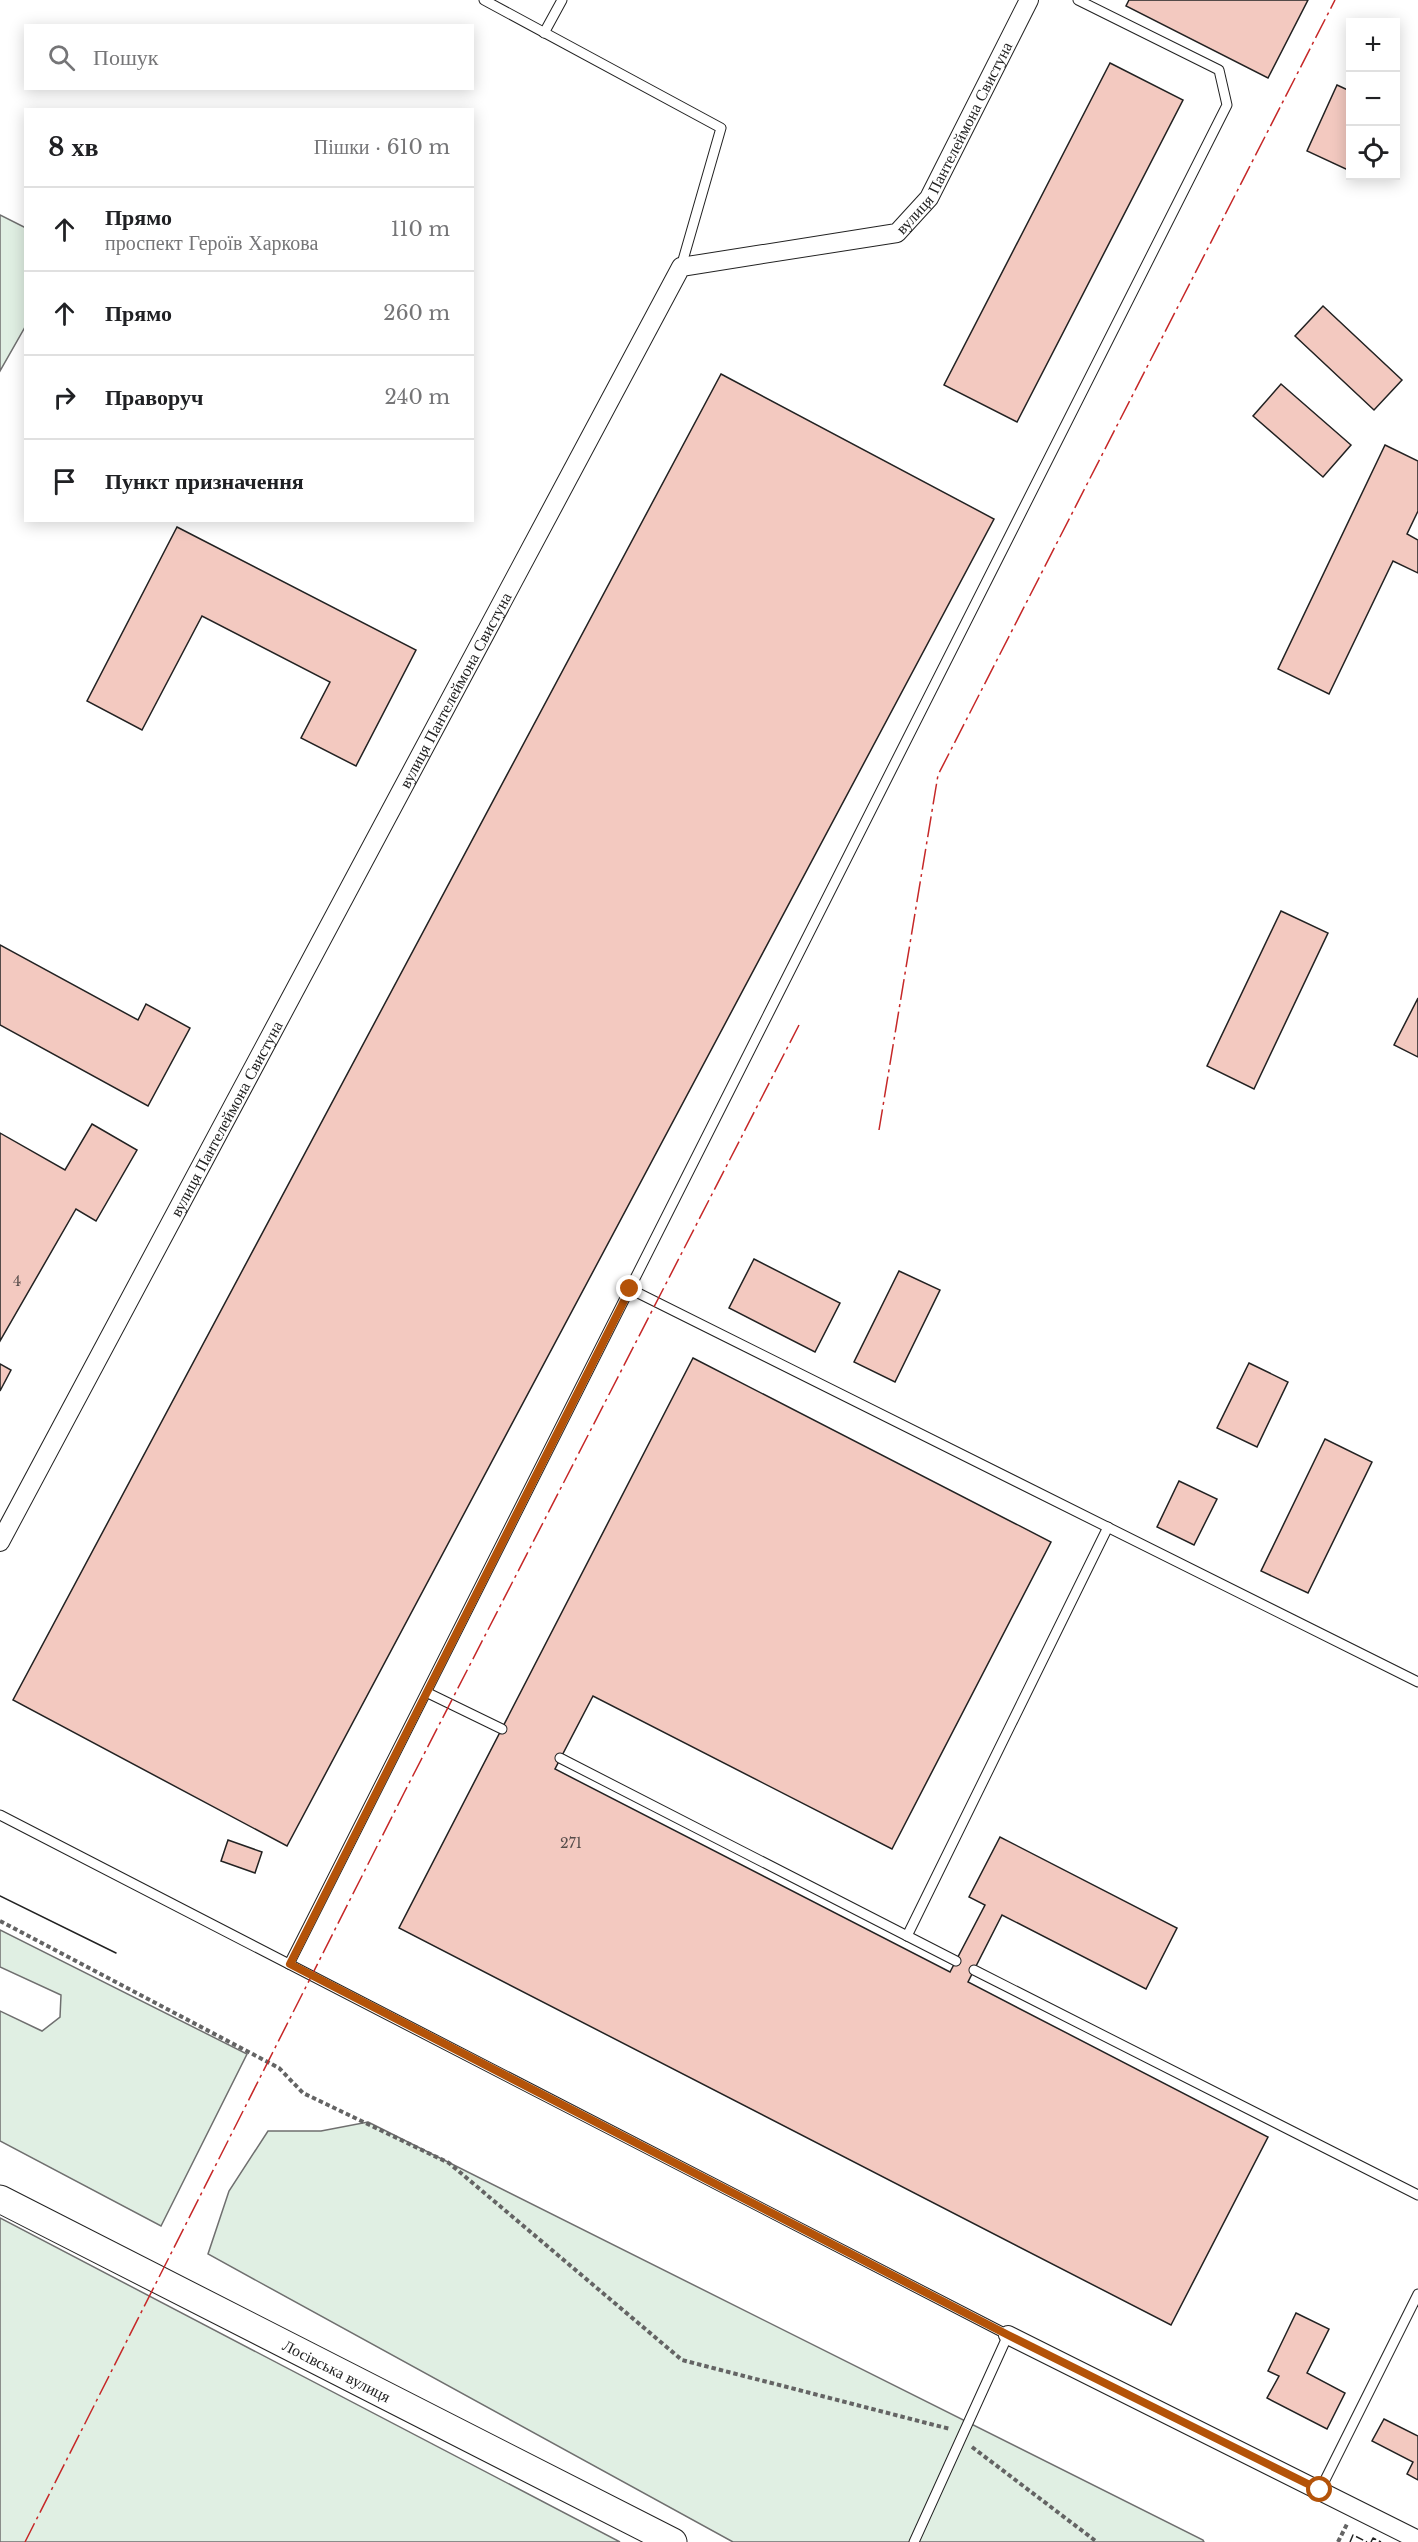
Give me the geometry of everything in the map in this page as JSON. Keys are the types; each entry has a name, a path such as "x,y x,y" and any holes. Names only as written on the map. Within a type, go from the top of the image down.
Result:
{"main road":[{"name":"Лосівська вулиця","path":"0,2199 673,2542"}],"street":[{"name":"вулиця Пантелеймона Свистуна","path":"0,1542 5,1523 681,267 897,232 929,198 1029,0"},
{"path":"1008,2335 1418,2540"}],"lane":[{"path":"484,0 721,128 681,267"},
{"path":"544,33 562,0"},
{"path":"290,1964 1227,105 1219,70 1078,0"},
{"path":"630,1289 1418,1682"},
{"path":"907,1936 1108,1527"},
{"path":"430,1694 501,1729"},
{"path":"560,1758 956,1961"},
{"path":"0,1815 1008,2335 914,2542"},
{"path":"974,1970 1418,2195"},
{"path":"1320,2490 1418,2294"}],"path":[{"path":"0,1921 279,2068 303,2094 449,2163 682,2360 949,2428 1097,2542"}],"green space":[{"path":"0,215 24,227 24,329 0,371"},
{"path":"0,1930 247,2054 161,2226 0,2141 0,2011 42,2031 60,2017 61,1995 0,1967"},
{"path":"368,2122 1204,2542 733,2542 208,2254 229,2191 268,2131 321,2131"},
{"path":"0,2218 620,2542 0,2542"}],"building":[{"path":"1129,0 1308,0 1268,78 1126,6"},
{"path":"1110,63 1183,100 1017,422 944,385"},
{"path":"1337,85 1346,89 1346,169 1307,151"},
{"path":"1323,306 1402,380 1374,410 1295,336"},
{"path":"721,374 994,519 287,1846 13,1700"},
{"path":"1281,384 1351,445 1323,477 1253,416"},
{"path":"1385,445 1418,461 1418,511 1407,534 1418,540 1418,573 1393,561 1329,694 1278,669"},
{"path":"177,527 416,650 356,766 301,738 330,682 202,616 142,730 87,701"},
{"path":"1281,911 1328,933 1254,1089 1207,1066"},
{"path":"0,945 138,1020 146,1004 190,1028 148,1106 0,1025"},
{"path":"1418,998 1418,1057 1394,1045"},
{"path":"92,1124 137,1150 96,1221 76,1209 0,1341 0,1133 65,1170"},
{"path":"754,1259 840,1303 815,1352 729,1308"},
{"path":"899,1271 940,1290 895,1382 854,1362"},
{"path":"693,1358 1051,1542 892,1849 593,1696 555,1769 950,1972 985,1905 969,1897 1000,1837 1177,1928 1146,1989 1002,1915 968,1982 1268,2137 1171,2325 399,1928"},
{"path":"1249,1363 1288,1382 1257,1447 1217,1428"},
{"path":"0,1364 11,1370 0,1391"},
{"path":"1325,1439 1372,1462 1308,1593 1261,1571"},
{"path":"1179,1481 1217,1499 1194,1545 1157,1527"},
{"path":"228,1840 262,1852 255,1873 221,1861"},
{"path":"1296,2313 1329,2329 1307,2373 1345,2393 1327,2429 1267,2398 1279,2376 1268,2371"},
{"path":"1384,2419 1418,2436 1418,2480 1407,2474 1413,2462 1372,2441"}],"tram line":[{"path":"0,1896 116,1953"}],"fence":[{"path":"1350,2542 1353,2535 1367,2542"},
{"path":"1371,2542 1373,2538 1381,2542"}],"power":[{"path":"879,1130 938,775 1335,0"},
{"path":"25,2542 404,1793 799,1025"}],"route":[{"path":"630,1289 290,1964 1008,2335 1320,2490"}]}
